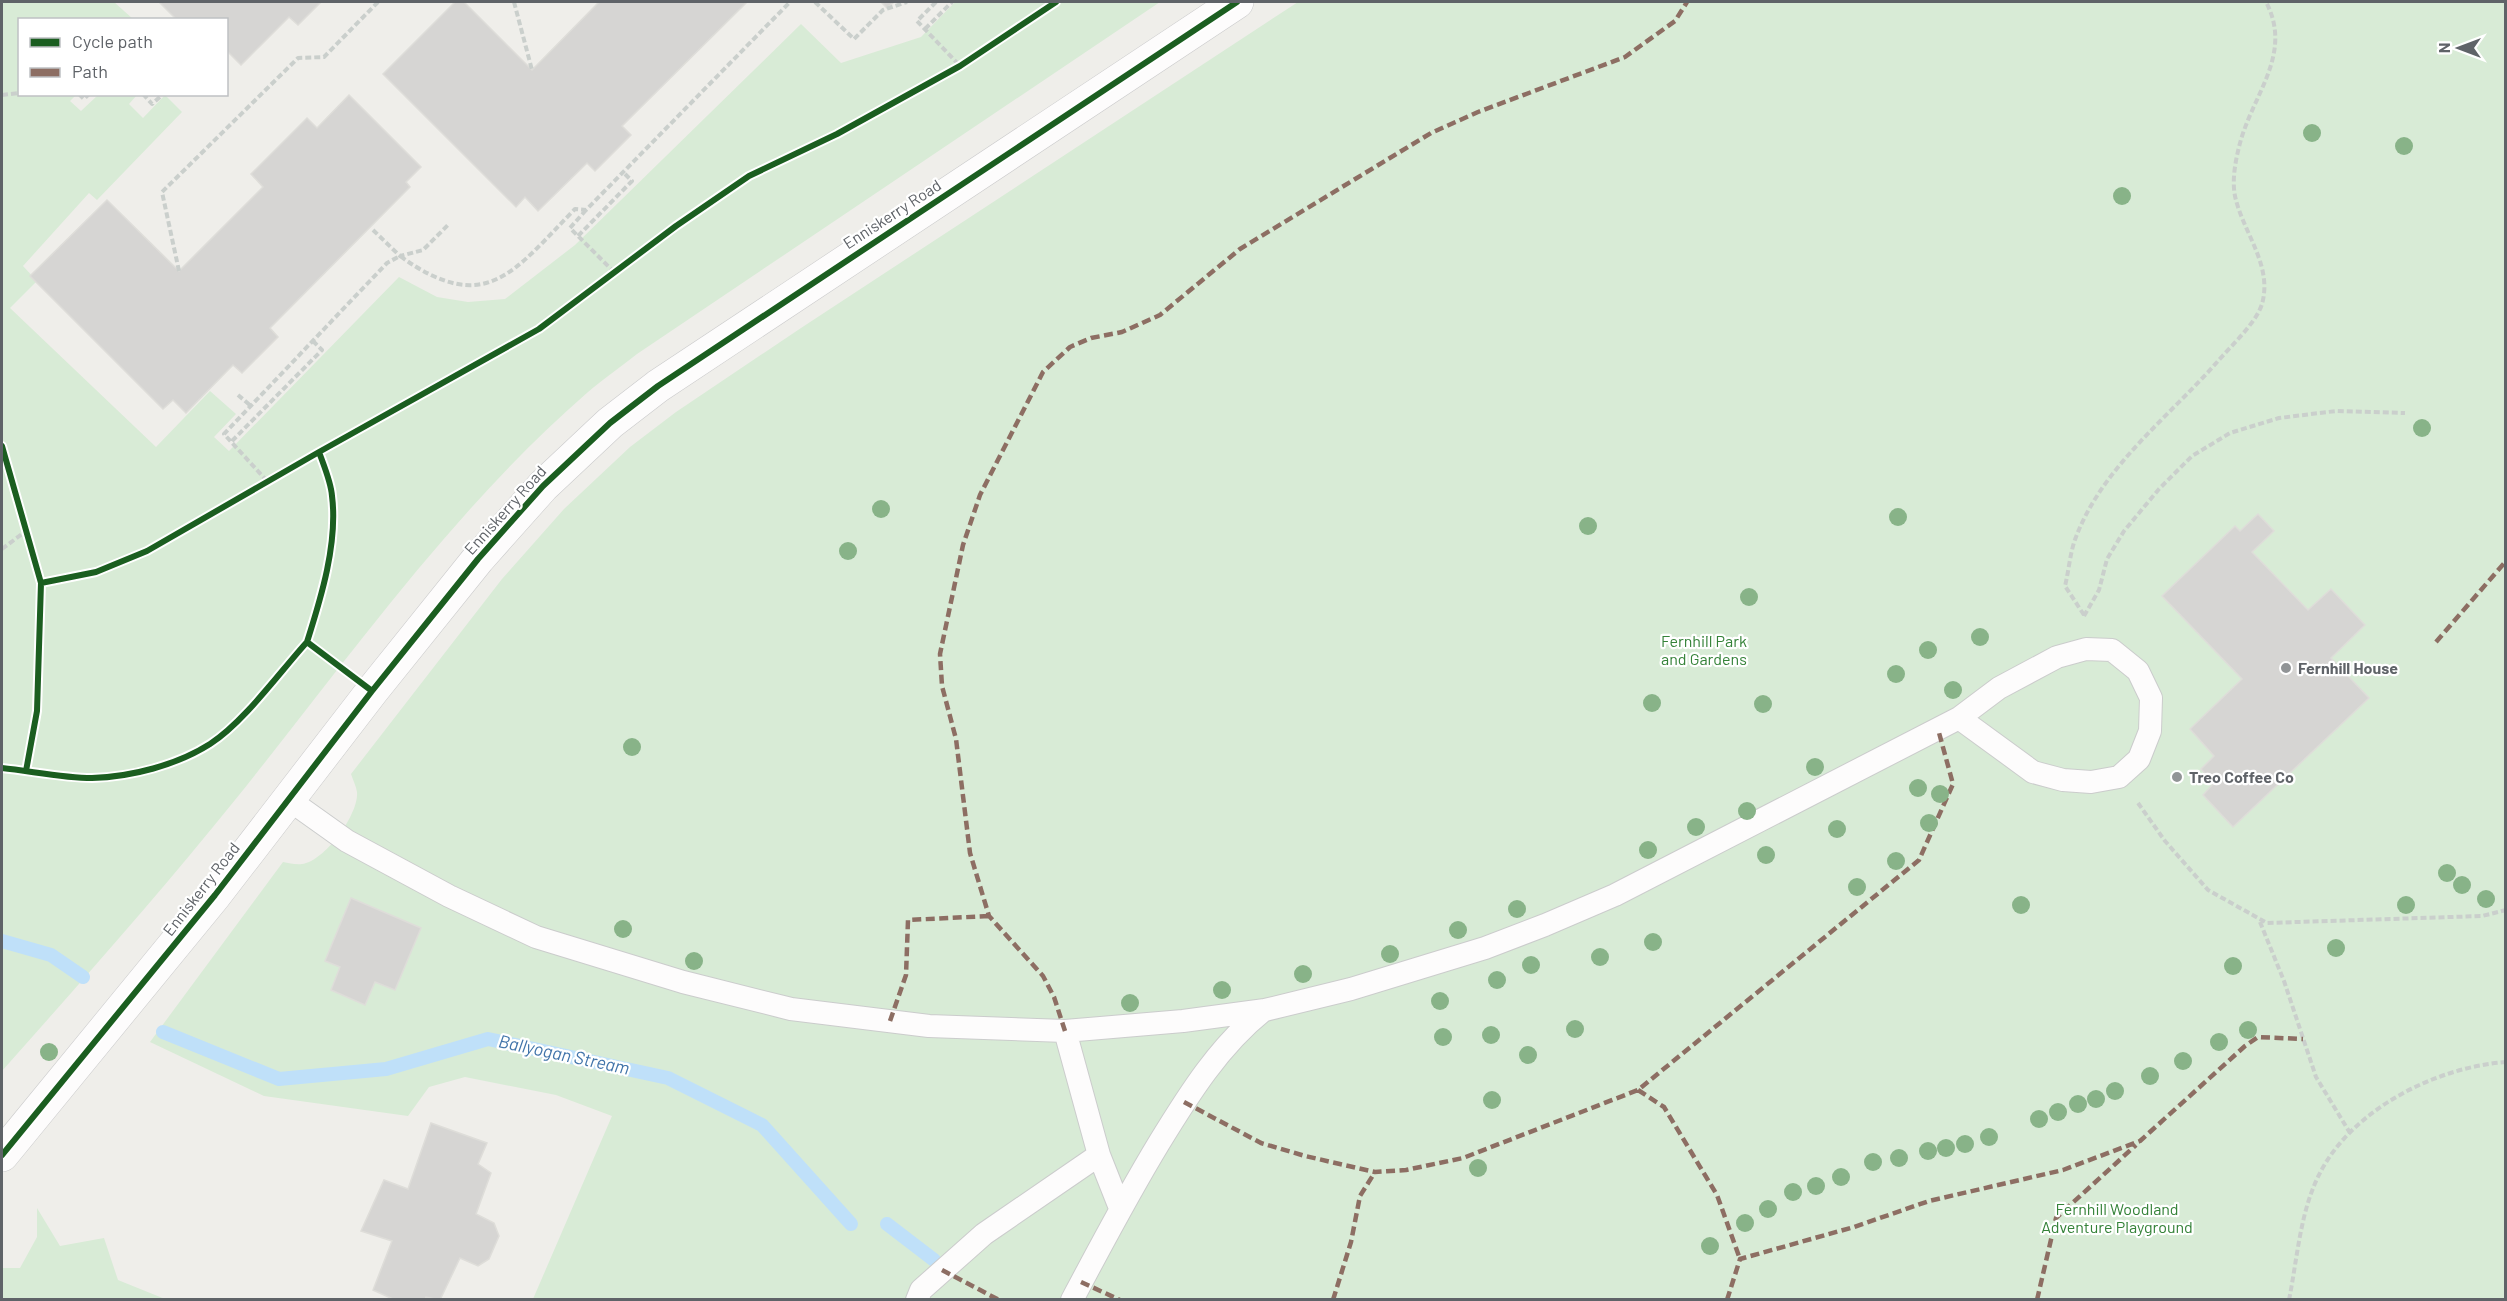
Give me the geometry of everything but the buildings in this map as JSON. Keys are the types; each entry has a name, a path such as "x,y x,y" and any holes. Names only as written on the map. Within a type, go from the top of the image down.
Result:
{"main road":[{"name":"Enniskerry Road","path":"2,1155 127,1004 478,559 543,486 610,423 658,386 1237,2"}],"lane":[{"path":"288,799 347,841 449,896 526,933 683,982 791,1009 929,1026 1065,1031 1183,1021 1265,1010 1408,973 1545,925 1670,868 1959,718 1999,688 2057,657 2086,649 2112,650 2138,671 2151,698 2150,731 2139,759 2119,777 2091,782 2063,780 2033,772 1959,718"},
{"path":"1072,1299 1120,1208 1184,1102 1210,1066 1243,1027 1265,1010"},
{"path":"1065,1031 1099,1155 1120,1208"},
{"path":"917,1299 921,1290 984,1234 1099,1155"}],"path":[{"path":"179,272 162,192 298,58 324,57 378,2"},
{"path":"514,2 532,69"},
{"path":"614,272 570,228 790,2"},
{"path":"815,2 854,39 883,10 907,2"},
{"path":"936,2 917,21 960,66"},
{"path":"925,29 952,2"},
{"path":"2086,649 2084,615 2066,586 2076,538 2094,500 2118,468 2244,332 2261,306 2266,283 2258,254 2245,227 2235,195 2235,166 2244,125 2273,61 2277,32 2266,2"},
{"path":"950,71 969,60"},
{"path":"2,95 18,93"},
{"path":"144,96 152,104 161,96"},
{"path":"578,236 632,181 624,173"},
{"path":"373,230 400,256 419,270 451,284 473,285 494,281 517,268 575,210 586,210"},
{"path":"267,481 224,434 387,263 400,256 423,250 449,224"},
{"path":"605,279 623,265"},
{"path":"232,441 322,350 313,341"},
{"path":"238,394 251,406"},
{"path":"2084,615 2099,590 2107,559 2124,531 2159,489 2192,456 2230,433 2279,418 2337,411 2405,413"},
{"path":"257,487 278,475"},
{"path":"23,520 29,541"},
{"path":"2,549 26,531"},
{"path":"2119,777 2165,841 2208,890 2260,921 2267,923 2482,916 2505,910"},
{"path":"2260,921 2284,981 2316,1077 2350,1132"},
{"path":"2289,1299 2308,1206 2318,1178 2350,1132 2379,1109 2432,1078 2463,1068 2505,1062"}],"green space":[{"path":"2,2 114,2 132,18 18,18 18,96 75,96 70,101 81,111 97,96 136,96 129,104 143,118 166,96 182,112 97,200 89,193 23,266 37,281 10,308 156,447 210,391 236,414 214,437 229,451 399,277 437,297 468,302 505,299 575,245 801,24 841,63 921,37 955,2 1160,2 637,354 588,392 538,438 446,536 402,588 207,835 2,1071"},
{"name":"Fernhill Park and Gardens","path":"1298,2 2505,2 2505,1299 533,1299 612,1116 556,1095 465,1077 429,1087 408,1116 264,1096 150,1042 283,862 300,864 311,861 321,855 339,835 347,824 356,801 357,792 351,774 502,579 564,509 630,447 676,412 801,328"},
{"path":"37,1208 60,1246 104,1238 118,1280 165,1299 2,1299 2,1268 20,1268 37,1237"}],"waterway":[{"name":"Ballyogan Stream","path":"2,941 51,955 83,977"},
{"name":"Ballyogan Stream","path":"163,1032 279,1079 386,1069 488,1039 668,1078 762,1125 851,1224"},
{"name":"Ballyogan Stream","path":"887,1224 934,1260"}],"marked path":[{"path":"1065,1031 1054,997 1043,976 989,916 970,853 956,739 942,686 940,654 963,545 980,495 1043,372 1070,347 1091,338 1122,332 1160,315 1240,249 1431,133 1478,112 1625,57 1675,21 1687,2"},
{"path":"2436,642 2506,561"},
{"path":"1184,1102 1261,1143 1375,1172 1406,1170 1463,1158 1638,1090 1919,860 1953,784 1938,729"},
{"path":"890,1021 906,975 908,920 989,916"},
{"path":"1727,1300 1740,1259 1854,1227 1929,1201 2063,1170 2140,1141 2245,1046 2258,1037 2303,1039"},
{"path":"1638,1090 1664,1107 1717,1195 1740,1259"},
{"path":"2037,1300 2056,1218 2136,1145"},
{"path":"1333,1300 1351,1242 1360,1196 1375,1172"},
{"path":"942,1270 999,1300"},
{"path":"1081,1282 1120,1300"}],"cycle path":[{"path":"319,452 539,329 676,226 749,176 837,134 960,66 1056,2"},
{"path":"2,1155 215,895 372,691 478,559 543,486 610,423 658,386 1237,2"},
{"path":"2,446 41,583 37,711 26,771"},
{"path":"41,583 96,572 147,551 319,452 331,491 333,532 323,589 307,642"},
{"path":"2,768 92,778 138,772 183,758 210,744 236,723 307,642 372,691"}],"place":[{"name":"Fernhill House","path":"2286,668"},
{"name":"Treo Coffee Co","path":"2177,777"}],"park label":[{"name":"Fernhill Woodland Adventure Playground","path":"2117,1218"}]}
